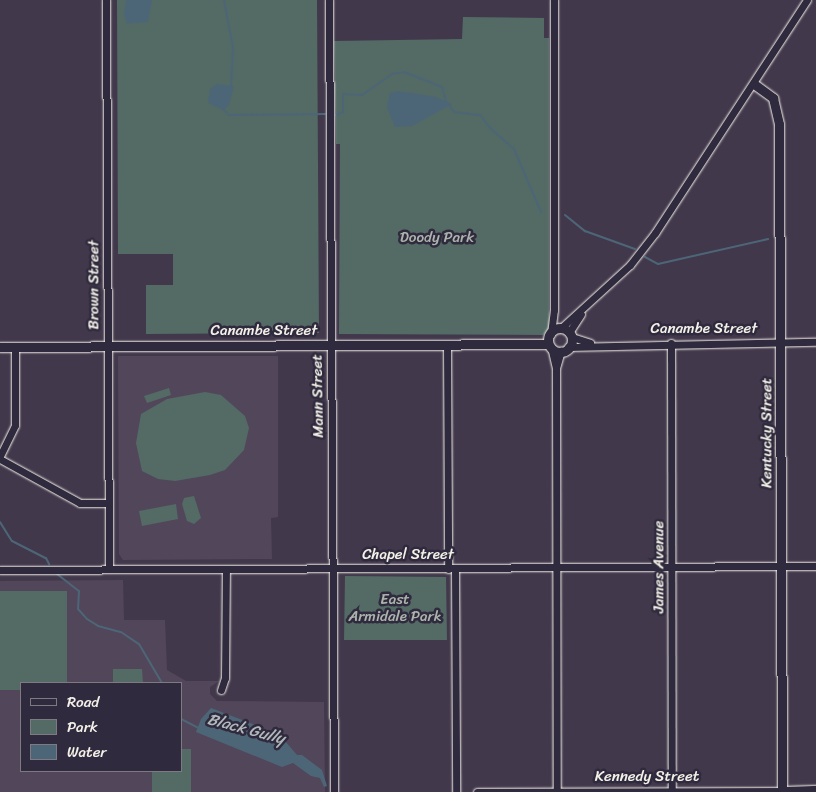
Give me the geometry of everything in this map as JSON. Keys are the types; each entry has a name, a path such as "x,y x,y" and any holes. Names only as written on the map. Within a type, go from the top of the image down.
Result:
{"street":[{"name":"Brown Street","path":"106,0 109,569"},
{"name":"Mann Street","path":"330,0 334,792"},
{"path":"554,0 554,310 559,339 556,368 557,791"},
{"path":"559,339 588,306 630,265 655,233 754,84 807,0"},
{"name":"Kentucky Street","path":"754,84 773,98 777,110 782,566 782,792"},
{"name":"Canambe Street","path":"0,347 529,344 559,339 593,344 816,342"},
{"name":"James Avenue","path":"671,343 672,790"},
{"path":"446,344 456,792"},
{"path":"15,347 15,425 0,458 80,503 109,503"},
{"name":"Chapel Street","path":"0,570 816,566"},
{"path":"221,690 225,678 226,569"},
{"name":"Kennedy Street","path":"478,792 672,790 782,792 816,790"}],"shaded area":[{"path":"118,356 278,356 278,517 271,518 272,559 123,560 119,554"},
{"path":"123,580 124,620 165,620 167,670 186,681 219,681 210,687 210,694 217,701 324,702 325,792 0,792 0,581"}],"green space":[{"path":"117,0 317,0 319,333 146,334 146,285 173,285 173,254 118,254"},
{"name":"Doody Park","path":"463,17 544,18 544,38 549,38 549,331 543,335 339,334 340,144 336,144 334,41 462,39"},
{"path":"169,388 171,395 147,403 144,396"},
{"path":"205,392 221,395 245,416 249,428 244,450 225,470 210,475 175,481 158,479 142,471 136,443 141,414 167,399"},
{"path":"194,496 201,518 194,524 187,521 182,504 184,498"},
{"path":"176,504 178,519 142,526 139,511"},
{"name":"East Armidale Park","path":"345,576 446,577 447,640 344,640"},
{"path":"0,591 67,591 67,682 20,682 20,690 0,690"},
{"path":"113,669 142,669 143,682 113,682"},
{"path":"182,749 191,749 191,792 152,792 152,772 182,772"}],"water":[{"path":"126,0 152,0 148,22 127,24 124,14"},
{"path":"217,84 234,86 229,105 223,110 208,103 210,89"},
{"path":"399,91 436,97 452,104 412,126 395,127 387,107 390,93"},
{"path":"211,708 266,729 285,741 297,755 302,755 322,770 327,786 324,787 320,778 311,776 293,763 282,767 196,732 201,719"}],"waterway":[{"path":"224,0 233,48 231,86"},
{"path":"336,115 343,112 343,94 362,95 392,74 404,72 442,87 446,101"},
{"path":"449,105 454,112 480,115 491,129 514,149 541,212"},
{"path":"223,109 229,115 325,114"},
{"path":"565,215 585,231 635,249"},
{"path":"645,257 658,264 768,239"},
{"name":"Black Gully","path":"0,522 12,541 46,558 49,564"},
{"name":"Black Gully","path":"57,574 79,591 78,609 87,619 98,626 121,632 139,644 161,682"},
{"name":"Black Gully","path":"182,720 199,728"}]}
